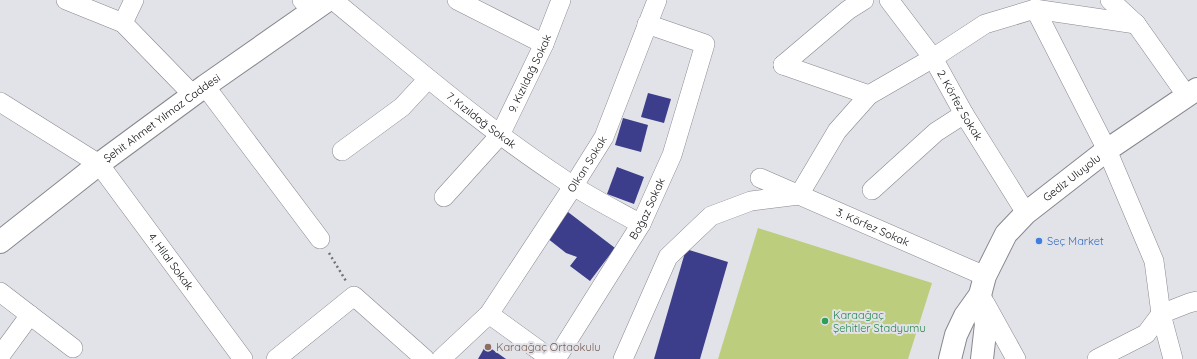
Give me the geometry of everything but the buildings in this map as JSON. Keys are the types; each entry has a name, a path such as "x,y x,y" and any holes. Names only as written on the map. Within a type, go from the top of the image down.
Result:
{"street":[{"path":"66,0 123,22 199,91 320,238"},
{"path":"123,22 134,0"},
{"name":"7. Kızıldağ Sokak","path":"333,0 428,79 500,135 561,178 641,224"},
{"path":"458,0 544,44"},
{"name":"Olkan Sokak","path":"441,359 489,314 574,186 604,137 657,0"},
{"path":"864,0 843,5 783,66 869,95"},
{"name":"2. Körfez Sokak","path":"889,0 933,58 964,114 1026,213"},
{"name":"9. Kızıldağ Sokak","path":"444,197 500,135 544,44 556,2"},
{"path":"1120,3 1192,92"},
{"name":"Şehit Ahmet Yılmaz Caddesi","path":"0,242 99,164 314,4"},
{"path":"1035,9 1107,150 1154,261 1161,314 1173,359"},
{"path":"623,359 668,257 711,216 751,201 799,195 837,131 869,95 933,58 985,24 1035,9 1136,24"},
{"name":"Boğaz Sokak","path":"556,359 641,224 672,155 705,44 647,24"},
{"path":"342,151 402,107 428,79"},
{"name":"Gediz Uluyolu","path":"950,359 956,335 964,316 983,285 1006,234 1026,213 1107,150 1192,92"},
{"path":"0,102 99,164"},
{"path":"872,190 936,132 964,114"},
{"name":"4. Hilal Sokak","path":"99,164 243,359"},
{"name":"3. Körfez Sokak","path":"760,178 799,195 983,285"},
{"path":"982,359 986,324 983,285"},
{"path":"983,285 1016,359"},
{"path":"0,292 72,348"},
{"path":"276,359 354,296 425,359"},
{"path":"1097,359 1146,334 1161,314 1197,301"},
{"path":"489,314 551,359"},
{"path":"0,356 30,315"}],"path":[{"path":"320,238 354,296"}],"green space":[{"name":"Karaağaç Şehitler Stadyumu","path":"758,228 932,283 908,359 718,359"}],"place":[{"name":"Seç Market","path":"1039,241"},
{"name":"Karaağaç Şehitler Stadyumu","path":"825,321"},
{"name":"Karaağaç Ortaokulu","path":"488,347"}]}
